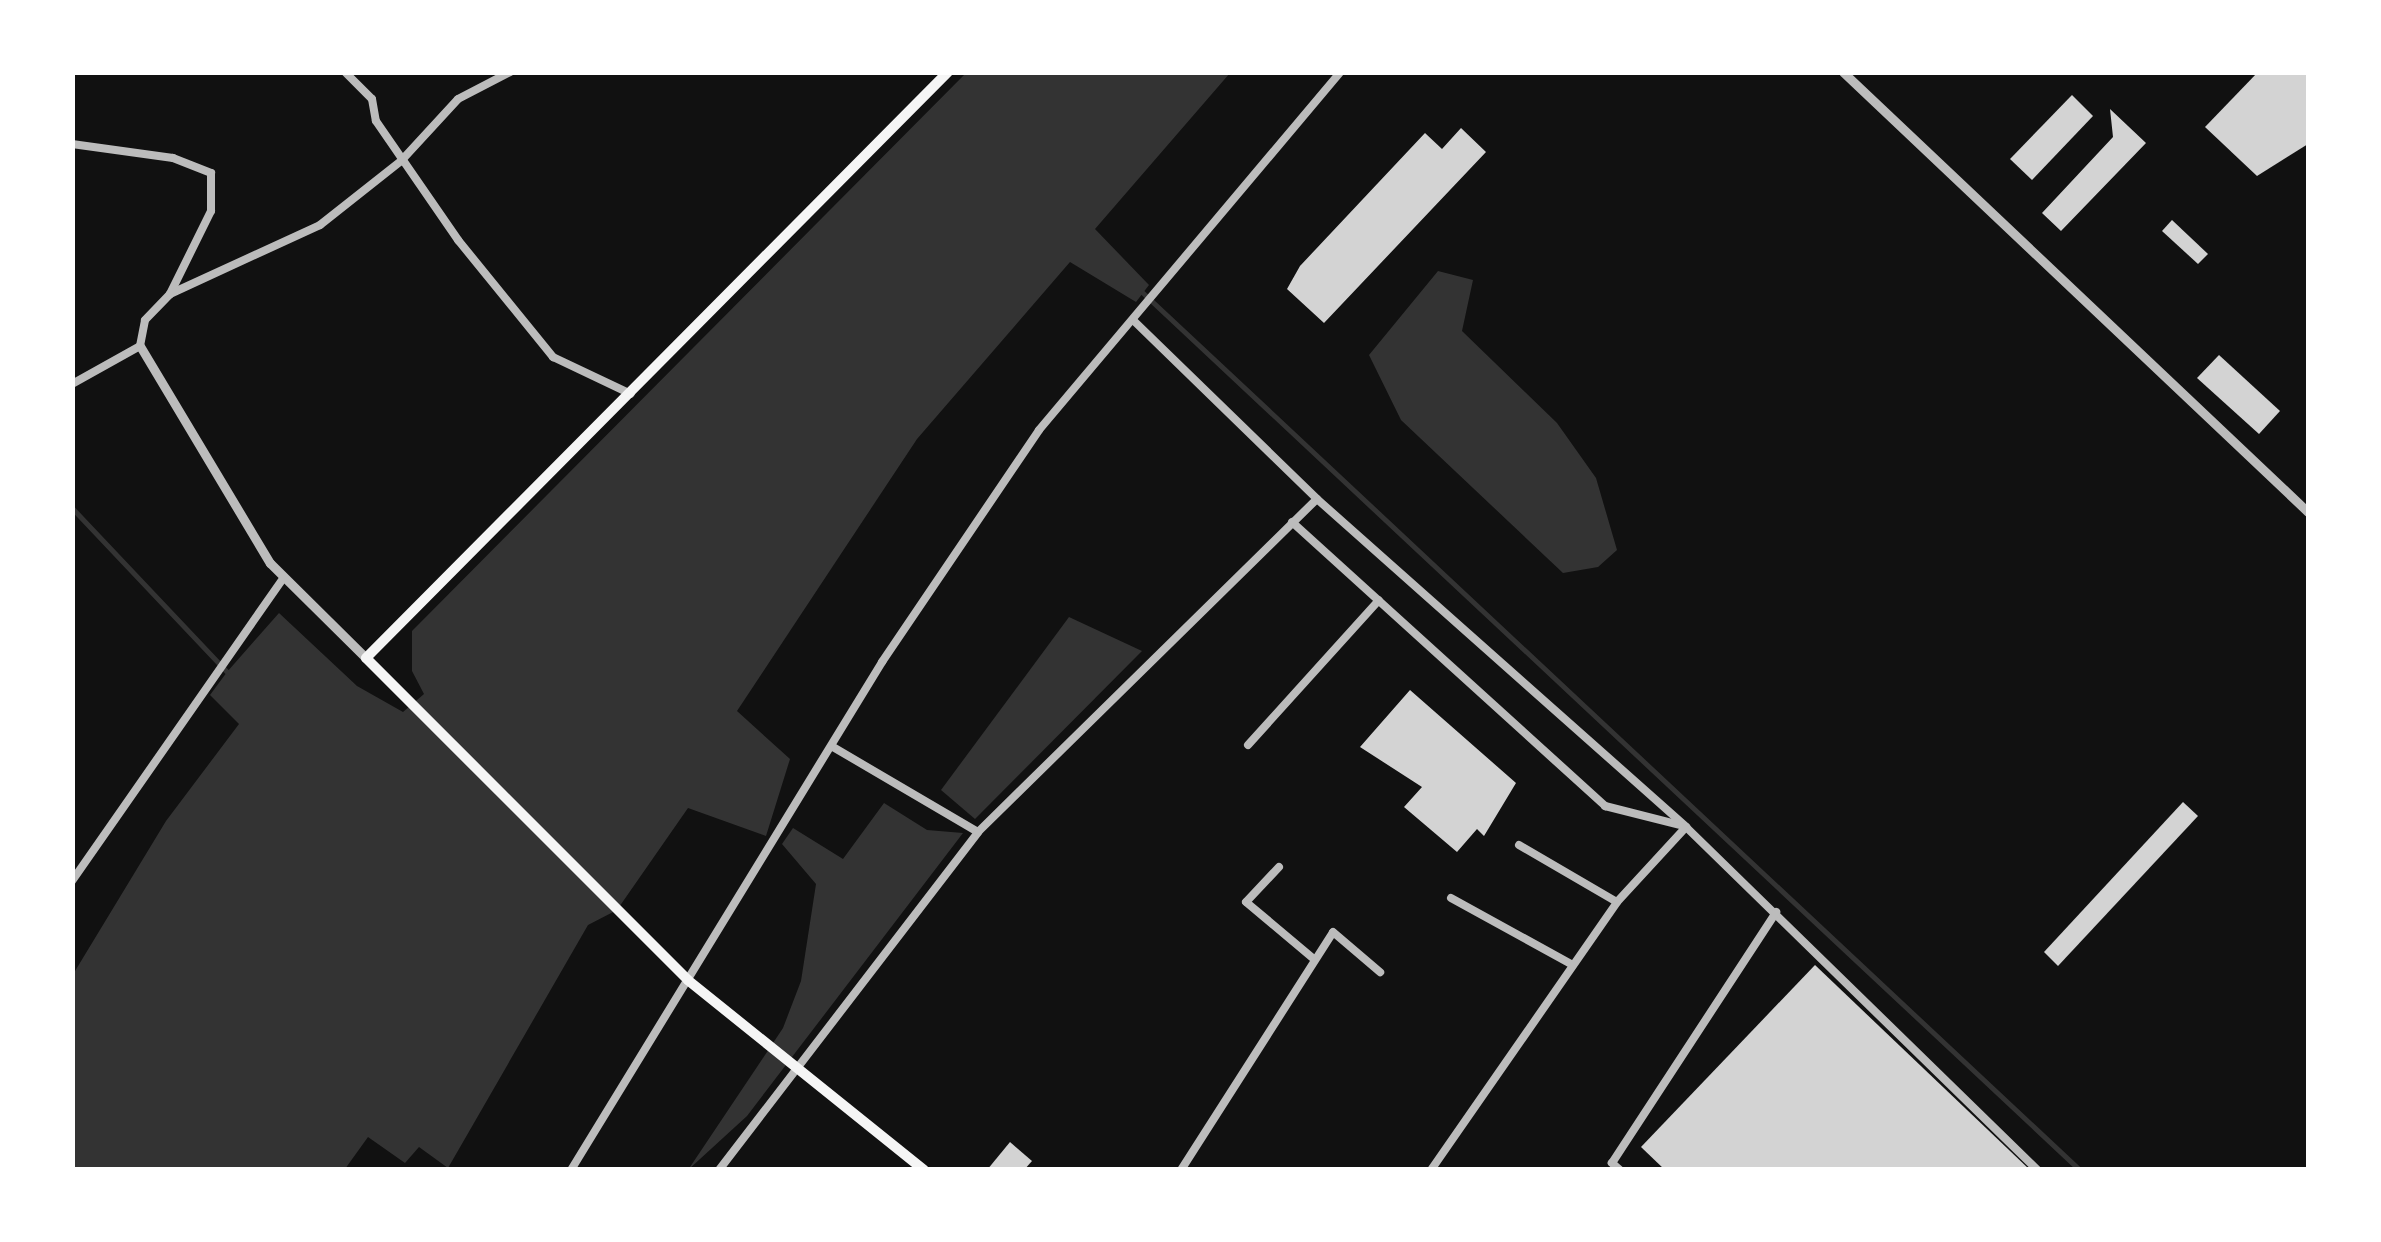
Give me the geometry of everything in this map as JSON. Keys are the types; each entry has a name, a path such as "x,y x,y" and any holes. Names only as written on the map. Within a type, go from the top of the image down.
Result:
{"main road":[{"path":"924,1170 688,980 366,658 948,72"}],"street":[{"path":"345,72 372,99 401,161 553,357 631,394"},
{"path":"170,294 300,237 401,161 458,99 510,72"},
{"path":"571,1170 832,747 1038,430 1340,72"},
{"path":"1843,72 2308,512"},
{"path":"72,144 173,158 210,173 211,211 170,294 146,320 140,346 283,579 366,658"},
{"path":"1132,320 1317,499 1686,826 2038,1170"},
{"path":"72,384 140,346"},
{"path":"719,1170 796,1064 978,832 1317,499"},
{"path":"1292,522 1605,806 1686,826"},
{"path":"72,881 214,667 283,579"},
{"path":"1248,745 1379,600"},
{"path":"832,747 978,832"},
{"path":"1431,1170 1617,902 1686,826"},
{"path":"1519,845 1617,902"},
{"path":"1279,866 1246,902 1314,959"},
{"path":"1451,898 1573,965"},
{"path":"1620,1170 1612,1163 1776,912"},
{"path":"1181,1170 1333,932 1380,972"}],"shaded area":[{"path":"966,73 1230,73 1095,229 1149,285 1136,302 1070,262 917,439 737,711 790,759 766,836 688,808 617,910 588,925 448,1168 419,1147 405,1163 368,1137 345,1169 73,1169 72,976 166,821 239,724 210,695 227,672 279,613 357,686 403,712 424,694 412,671 412,631"},
{"path":"1438,271 1473,280 1462,331 1557,423 1596,478 1617,550 1598,567 1563,573 1401,420 1369,355"},
{"path":"1069,617 1142,651 975,819 941,790"},
{"path":"884,803 927,830 963,833 747,1116 688,1170 783,1028 801,981 816,884 782,844 793,828 843,859"}],"building":[{"path":"2258,72 2308,72 2308,144 2257,176 2205,127"},
{"path":"2072,95 2093,116 2032,180 2010,159"},
{"path":"2110,109 2146,143 2061,231 2042,213 2113,137"},
{"path":"1461,128 1486,152 1324,323 1287,289 1300,266 1425,133 1442,149"},
{"path":"2172,220 2208,254 2198,264 2162,231"},
{"path":"2219,355 2280,411 2259,434 2197,378"},
{"path":"1410,690 1516,783 1484,836 1477,829 1457,852 1404,807 1422,787 1360,747"},
{"path":"2183,802 2198,816 2058,966 2044,952"},
{"path":"1815,965 2030,1170 1665,1170 1641,1147"},
{"path":"1010,1142 1032,1161 1024,1170 987,1170"}],"waterway":[{"path":"1143,293 2080,1170"},
{"path":"72,508 227,672"}]}
